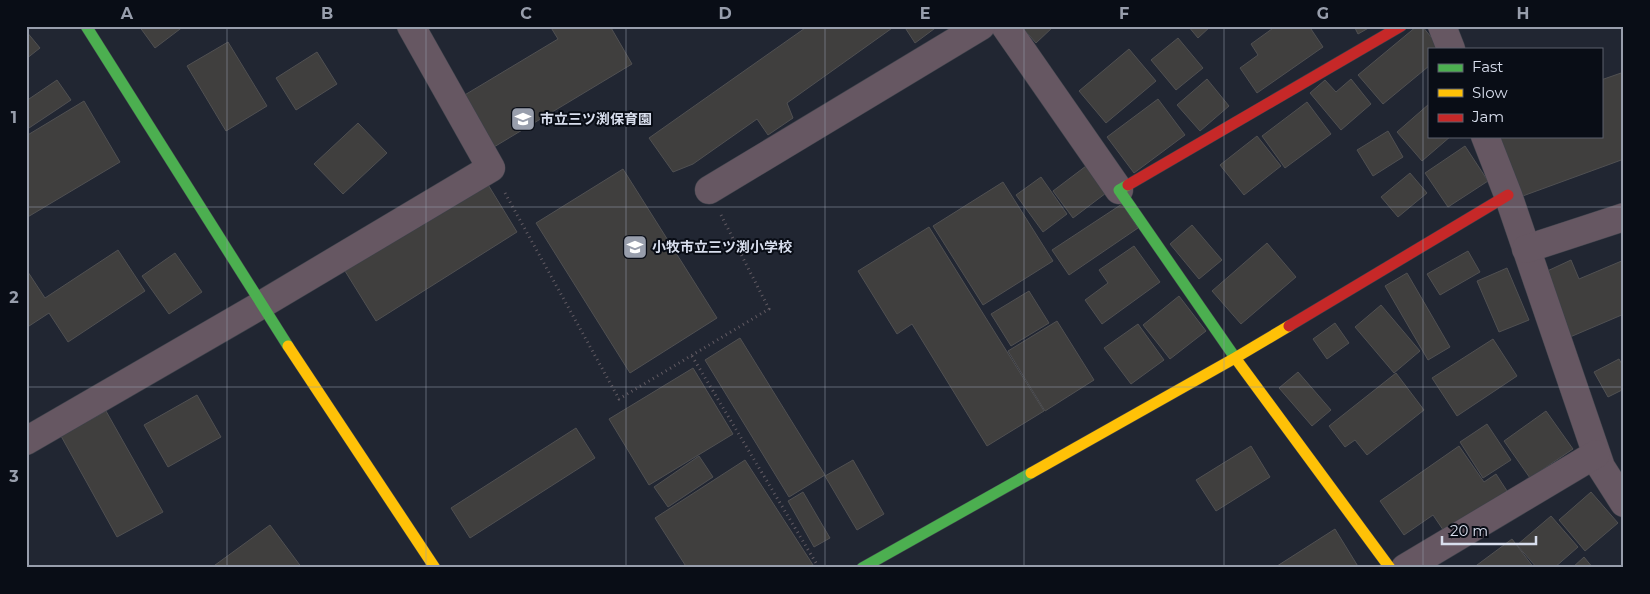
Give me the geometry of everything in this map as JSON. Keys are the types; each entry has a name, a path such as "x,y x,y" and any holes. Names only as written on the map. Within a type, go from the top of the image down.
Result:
{"street":[{"path":"86,26 261,305 435,568"},
{"path":"26,441 261,305 491,168 411,26"},
{"path":"708,190 981,26"},
{"path":"1005,26 1235,358 1390,568"},
{"path":"1119,190 1401,26"},
{"path":"1442,26 1451,48"},
{"path":"1486,138 1508,196 1596,454 1601,467 1624,503"},
{"path":"862,568 1235,358 1508,196"},
{"path":"1526,249 1624,217"},
{"path":"1406,568 1596,454"}],"path":[{"path":"491,168 619,399 769,309 708,190"},
{"path":"692,356 819,568"}],"building":[{"path":"139,26 184,26 155,48"},
{"path":"550,26 610,26 632,64 494,147 463,96 558,39"},
{"path":"808,26 895,26 787,103 793,118 768,135 757,119 693,164 673,172 649,138"},
{"path":"904,26 938,26 915,43"},
{"path":"1021,26 1054,26 1036,43"},
{"path":"1188,26 1211,26 1198,38"},
{"path":"1276,26 1309,26 1323,47 1257,93 1240,68 1258,55 1251,44"},
{"path":"1354,26 1372,26 1358,34"},
{"path":"1417,26 1422,26 1440,48 1428,48 1428,67 1383,104 1358,75"},
{"path":"26,31 40,48 26,59"},
{"path":"1178,38 1203,68 1176,90 1151,60"},
{"path":"228,42 267,106 226,131 187,66"},
{"path":"1129,49 1156,81 1106,123 1079,91"},
{"path":"317,52 337,84 296,110 276,78"},
{"path":"1624,72 1624,159 1520,197 1499,138 1602,138 1602,80"},
{"path":"1207,79 1229,106 1200,131 1177,105"},
{"path":"1351,79 1371,104 1341,130 1310,93 1325,80 1336,92"},
{"path":"57,80 71,100 26,130 26,101"},
{"path":"1158,99 1185,135 1134,173 1107,137"},
{"path":"84,101 120,162 26,218 26,136"},
{"path":"1307,102 1331,134 1285,168 1262,136"},
{"path":"1428,105 1428,138 1449,138 1422,161 1397,132"},
{"path":"358,123 387,153 343,194 314,164"},
{"path":"1388,131 1403,157 1373,176 1357,150"},
{"path":"1257,136 1281,166 1244,195 1220,165"},
{"path":"1465,146 1488,181 1448,207 1425,173"},
{"path":"1090,163 1110,190 1073,218 1053,191"},
{"path":"623,169 717,318 630,373 536,223"},
{"path":"1410,173 1427,193 1398,217 1381,197"},
{"path":"1041,177 1067,214 1043,232 1016,195"},
{"path":"1003,182 1053,261 983,305 933,226"},
{"path":"487,183 517,232 376,321 345,271"},
{"path":"1122,204 1138,228 1069,275 1052,250"},
{"path":"1192,225 1222,260 1199,279 1170,244"},
{"path":"929,227 1044,411 987,446 912,324 897,334 858,271"},
{"path":"1267,243 1296,277 1241,324 1212,291"},
{"path":"1134,246 1160,282 1102,324 1085,300 1108,283 1099,270"},
{"path":"118,250 145,291 68,342 49,313 26,328 26,269 45,298"},
{"path":"1468,251 1480,272 1440,295 1427,274"},
{"path":"175,253 202,292 169,314 142,276"},
{"path":"1571,260 1579,279 1624,260 1624,314 1570,337 1543,273"},
{"path":"1507,268 1529,320 1499,332 1477,281"},
{"path":"1407,273 1450,347 1428,360 1385,286"},
{"path":"1029,291 1049,323 1011,346 991,314"},
{"path":"1179,296 1206,331 1170,359 1143,325"},
{"path":"1381,305 1420,351 1394,373 1355,327"},
{"path":"1057,321 1094,380 1045,411 1008,351"},
{"path":"1335,323 1349,343 1327,359 1313,339"},
{"path":"1138,324 1164,360 1131,384 1104,348"},
{"path":"740,338 825,475 789,497 705,360"},
{"path":"1493,339 1517,376 1457,416 1432,378"},
{"path":"1619,359 1624,368 1624,389 1608,397 1594,372"},
{"path":"693,368 733,434 649,485 609,419"},
{"path":"1298,372 1331,410 1312,426 1279,388"},
{"path":"1396,373 1424,410 1367,455 1355,440 1345,447 1329,426"},
{"path":"197,395 221,437 168,467 144,425"},
{"path":"106,411 163,512 117,537 61,436"},
{"path":"1546,411 1573,449 1530,478 1504,441"},
{"path":"1487,424 1511,460 1483,478 1460,442"},
{"path":"576,428 595,458 470,538 451,508"},
{"path":"1251,446 1270,477 1216,511 1196,480"},
{"path":"1459,446 1484,482 1496,474 1509,494 1448,537 1433,515 1404,535 1380,501"},
{"path":"699,456 713,477 668,507 654,487"},
{"path":"745,460 815,568 687,568 655,518"},
{"path":"853,460 884,514 857,530 825,476"},
{"path":"803,492 830,538 814,547 788,501"},
{"path":"1591,492 1618,523 1585,551 1559,520"},
{"path":"1551,516 1578,547 1554,568 1537,568 1517,545"},
{"path":"270,525 302,568 211,568"},
{"path":"1335,529 1359,568 1274,568"},
{"path":"1512,539 1534,568 1473,568"},
{"path":"1584,557 1593,568 1572,568"}],"traffic: fast":[{"path":"86,26 288,346"},
{"path":"1128,185 1119,190 1236,359"},
{"path":"862,568 1031,473"}],"traffic: slow":[{"path":"1031,473 1289,326"},
{"path":"288,346 435,568"},
{"path":"1236,359 1390,568"}],"traffic: jam":[{"path":"1128,185 1401,26"},
{"path":"1289,326 1508,195"}],"place":[{"name":"市立三ツ渕保育園","path":"523,119"},
{"name":"小牧市立三ツ渕小学校","path":"635,247"}]}
